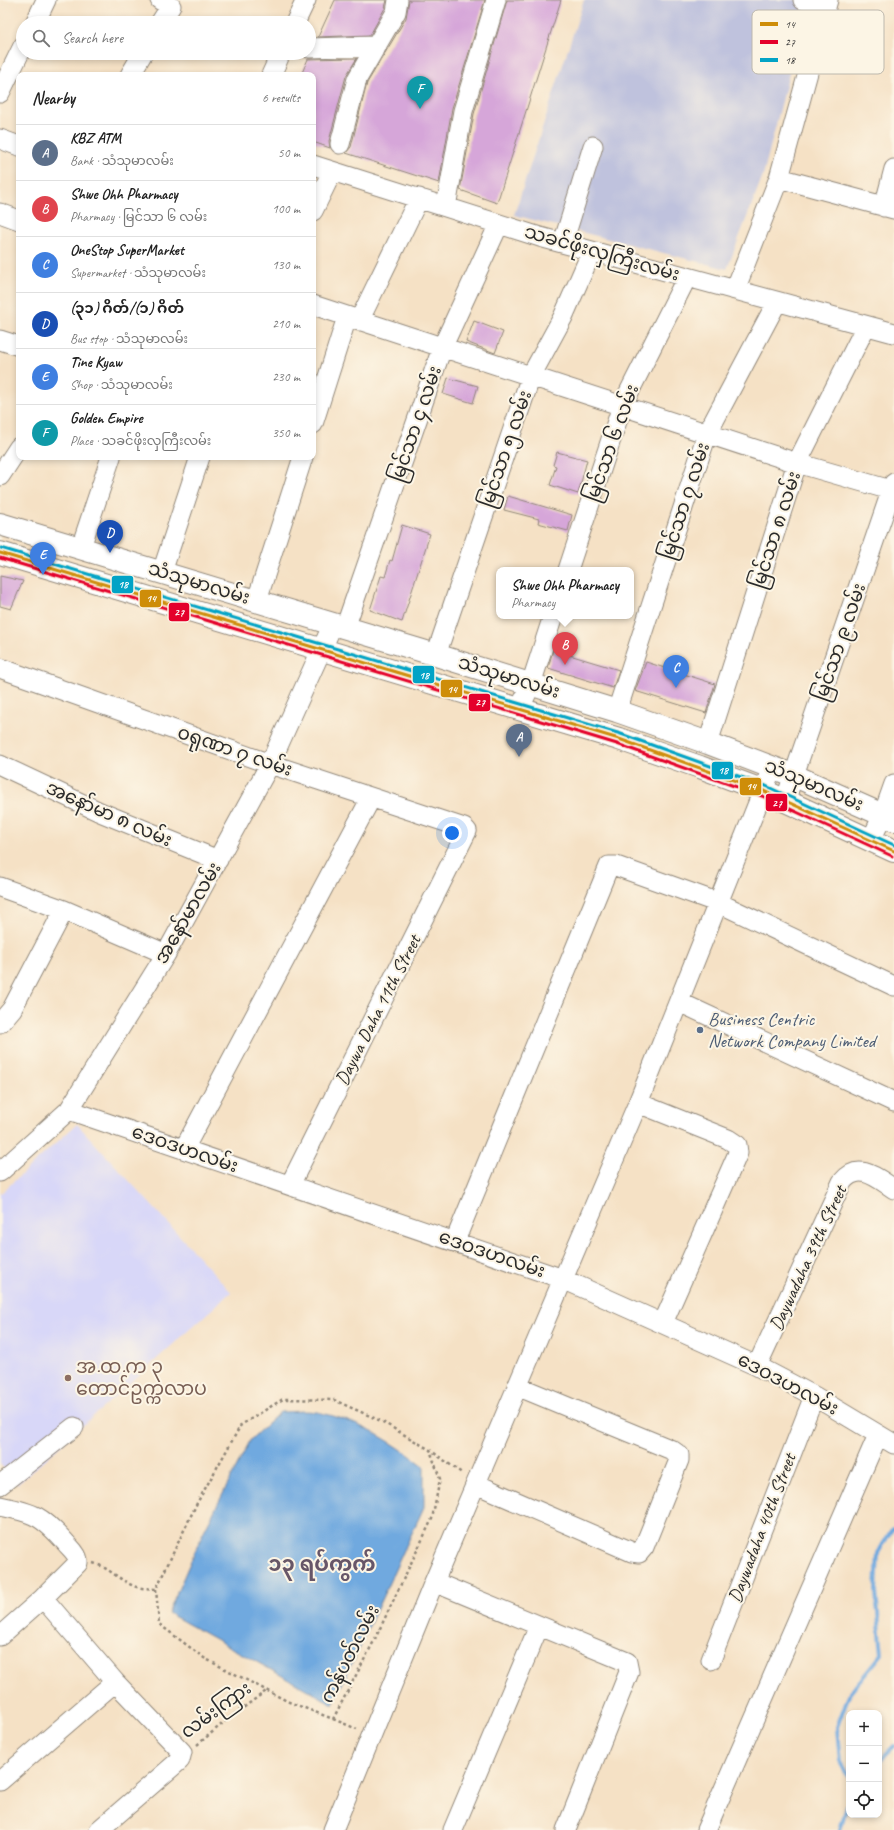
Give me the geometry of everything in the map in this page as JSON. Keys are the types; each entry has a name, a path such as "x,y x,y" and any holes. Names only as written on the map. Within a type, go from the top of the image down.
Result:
{"main road":[{"name":"သံသုမာလမ်း","path":"0,524 436,654 617,711 795,776 889,817"},
{"name":"သံသုမာလမ်း","path":"0,553 321,651 520,708 700,767 764,791 894,851"},
{"path":"164,603 168,574"}],"street":[{"path":"38,16 46,0"},
{"path":"298,16 306,0"},
{"path":"340,144 357,79 396,12 398,0"},
{"path":"446,207 463,111 496,0"},
{"path":"803,0 827,4"},
{"path":"162,16 165,3"},
{"path":"316,48 377,46"},
{"path":"0,93 16,60"},
{"path":"132,72 139,60"},
{"path":"272,72 278,60"},
{"path":"735,290 780,178 808,74"},
{"path":"0,139 16,145"},
{"path":"563,243 593,146"},
{"name":"သခင်ဖိုးလှကြီးလမ်း","path":"316,166 563,243 894,333"},
{"path":"780,178 889,208 894,169"},
{"path":"316,205 332,172"},
{"path":"316,416 353,319 419,198"},
{"path":"0,213 16,219"},
{"name":"မြင်သာ ၄ လမ်း","path":"339,626 442,348 499,224"},
{"name":"မြင်သာ ၅ လမ်း","path":"436,654 531,376 563,317 592,251"},
{"name":"မြင်သာ ၆ လမ်း","path":"569,567 622,406 687,277"},
{"name":"မြင်သာ ၇ လမ်း","path":"617,711 707,434 777,302"},
{"path":"316,307 797,463 893,488"},
{"name":"မြင်သာ ၈ လမ်း","path":"708,743 797,463 866,326"},
{"path":"0,340 16,345"},
{"path":"0,476 16,452"},
{"path":"81,547 109,460"},
{"path":"168,574 199,460"},
{"path":"257,600 301,460"},
{"name":"မြင်သာ ၉ လမ်း","path":"785,801 795,776 893,488"},
{"path":"520,708 532,684 552,619"},
{"name":"အနော်မာလမ်း","path":"0,1172 70,1110 166,954 270,764 321,651 339,626"},
{"name":"၀ရုဏာ ၇ လမ်း","path":"0,668 270,764 464,828 467,831 466,834"},
{"name":"အနော်မာ ၈ လမ်း","path":"0,765 100,812 218,860"},
{"path":"333,1830 434,1582 638,1103 772,768"},
{"path":"871,840 889,817 894,784"},
{"path":"184,1149 371,798"},
{"name":"Daywa Daha 11th Street","path":"290,1185 466,834"},
{"path":"455,1241 609,866 616,866 719,903 894,986"},
{"path":"0,887 64,910 166,954"},
{"path":"0,1023 12,1009 64,910"},
{"path":"679,1002 894,1102"},
{"path":"638,1103 728,1139 737,1145 738,1153 663,1323"},
{"name":"ဒေဝဒဟလမ်း","path":"70,1110 563,1279 757,1366 814,1396 886,1439"},
{"name":"Daywadaha 39th Street","path":"757,1366 842,1182 848,1175 856,1172 864,1173 873,1176 894,1189"},
{"path":"476,1484 632,1552 639,1553 644,1547 679,1460 679,1455 672,1450 517,1386"},
{"name":"Daywadaha 40th Street","path":"711,1660 814,1396"},
{"path":"0,1485 74,1427"},
{"path":"706,1830 886,1439"},
{"path":"0,1506 29,1512 48,1523 78,1558 78,1563 0,1636"},
{"path":"434,1582 627,1662 629,1672 566,1830"},
{"path":"42,1598 115,1682 182,1752 180,1760 99,1830"},
{"path":"453,1830 539,1626"},
{"path":"0,1781 115,1682"}],"path":[{"path":"78,1558 101,1565 115,1576 135,1587 156,1589 197,1503 240,1425 283,1399 334,1400 381,1421 430,1450 476,1484"},
{"name":"ကန်ပတ်လမ်း","path":"156,1589 159,1624 204,1658 266,1691 333,1720 374,1641 432,1519 440,1479 430,1450"},
{"name":"လမ်းကြား","path":"182,1752 200,1744 228,1719 266,1691"},
{"path":"333,1720 371,1736"}],"shaded area":[{"path":"584,0 808,0 805,10 752,10 752,74 789,74 763,175 727,269 514,215"},
{"name":"အ.ထ.က ၃ တောင်ဥက္ကလာပ","path":"77,1124 231,1292 18,1484 0,1464 0,1194"}],"water":[{"path":"280,1412 317,1412 346,1420 387,1440 424,1466 424,1507 333,1704 168,1613 203,1533 251,1439"}],"building":[{"path":"335,0 387,0 385,8 370,35 318,37"},
{"path":"409,0 485,0 452,108 439,183 346,153 351,147 367,83 406,18"},
{"path":"507,0 561,0 497,203 460,190 474,114"},
{"path":"357,58 346,76 329,141 330,148 316,143 316,72 302,72 308,60"},
{"path":"474,321 503,332 495,353 466,342"},
{"path":"448,378 478,386 473,403 443,394"},
{"path":"557,452 587,460 578,494 550,485 556,466 553,465"},
{"path":"508,496 572,515 568,531 538,523 539,519 504,510"},
{"path":"402,525 430,534 402,622 370,610 381,576 385,577 390,560 392,561"},
{"path":"0,576 23,581 11,609 0,606"},
{"path":"553,650 619,670 613,688 548,668"},
{"path":"646,662 715,684 706,713 635,691"}],"waterway":[{"path":"846,1773 840,1762 837,1727 849,1694 882,1654 876,1592 878,1553 892,1529 894,1529"},
{"path":"882,1758 894,1746"},
{"path":"840,1830 846,1809"}],"transit line":[{"name":"18","path":"1,548 621,734 766,786 894,845"},
{"name":"14","path":"0,553 619,739 764,791 894,851"},
{"name":"27","path":"0,558 617,744 762,796 892,856"}],"place":[{"name":"Golden Empire","path":"420,109"},
{"name":"(၃၁) ဂိတ်/(၁) ဂိတ်","path":"110,553"},
{"name":"Tine Kyaw","path":"43,575"},
{"name":"Shwe Ohh Pharmacy","path":"565,665"},
{"name":"OneStop SuperMarket","path":"676,688"},
{"name":"KBZ ATM","path":"519,757"},
{"name":"Business Centric Network Company Limited","path":"700,1030"},
{"name":"အ.ထ.က ၃ တောင်ဥက္ကလာပ","path":"68,1378"}],"district":[{"name":"၁၃ ရပ်ကွက်","path":"322,1564"}]}
